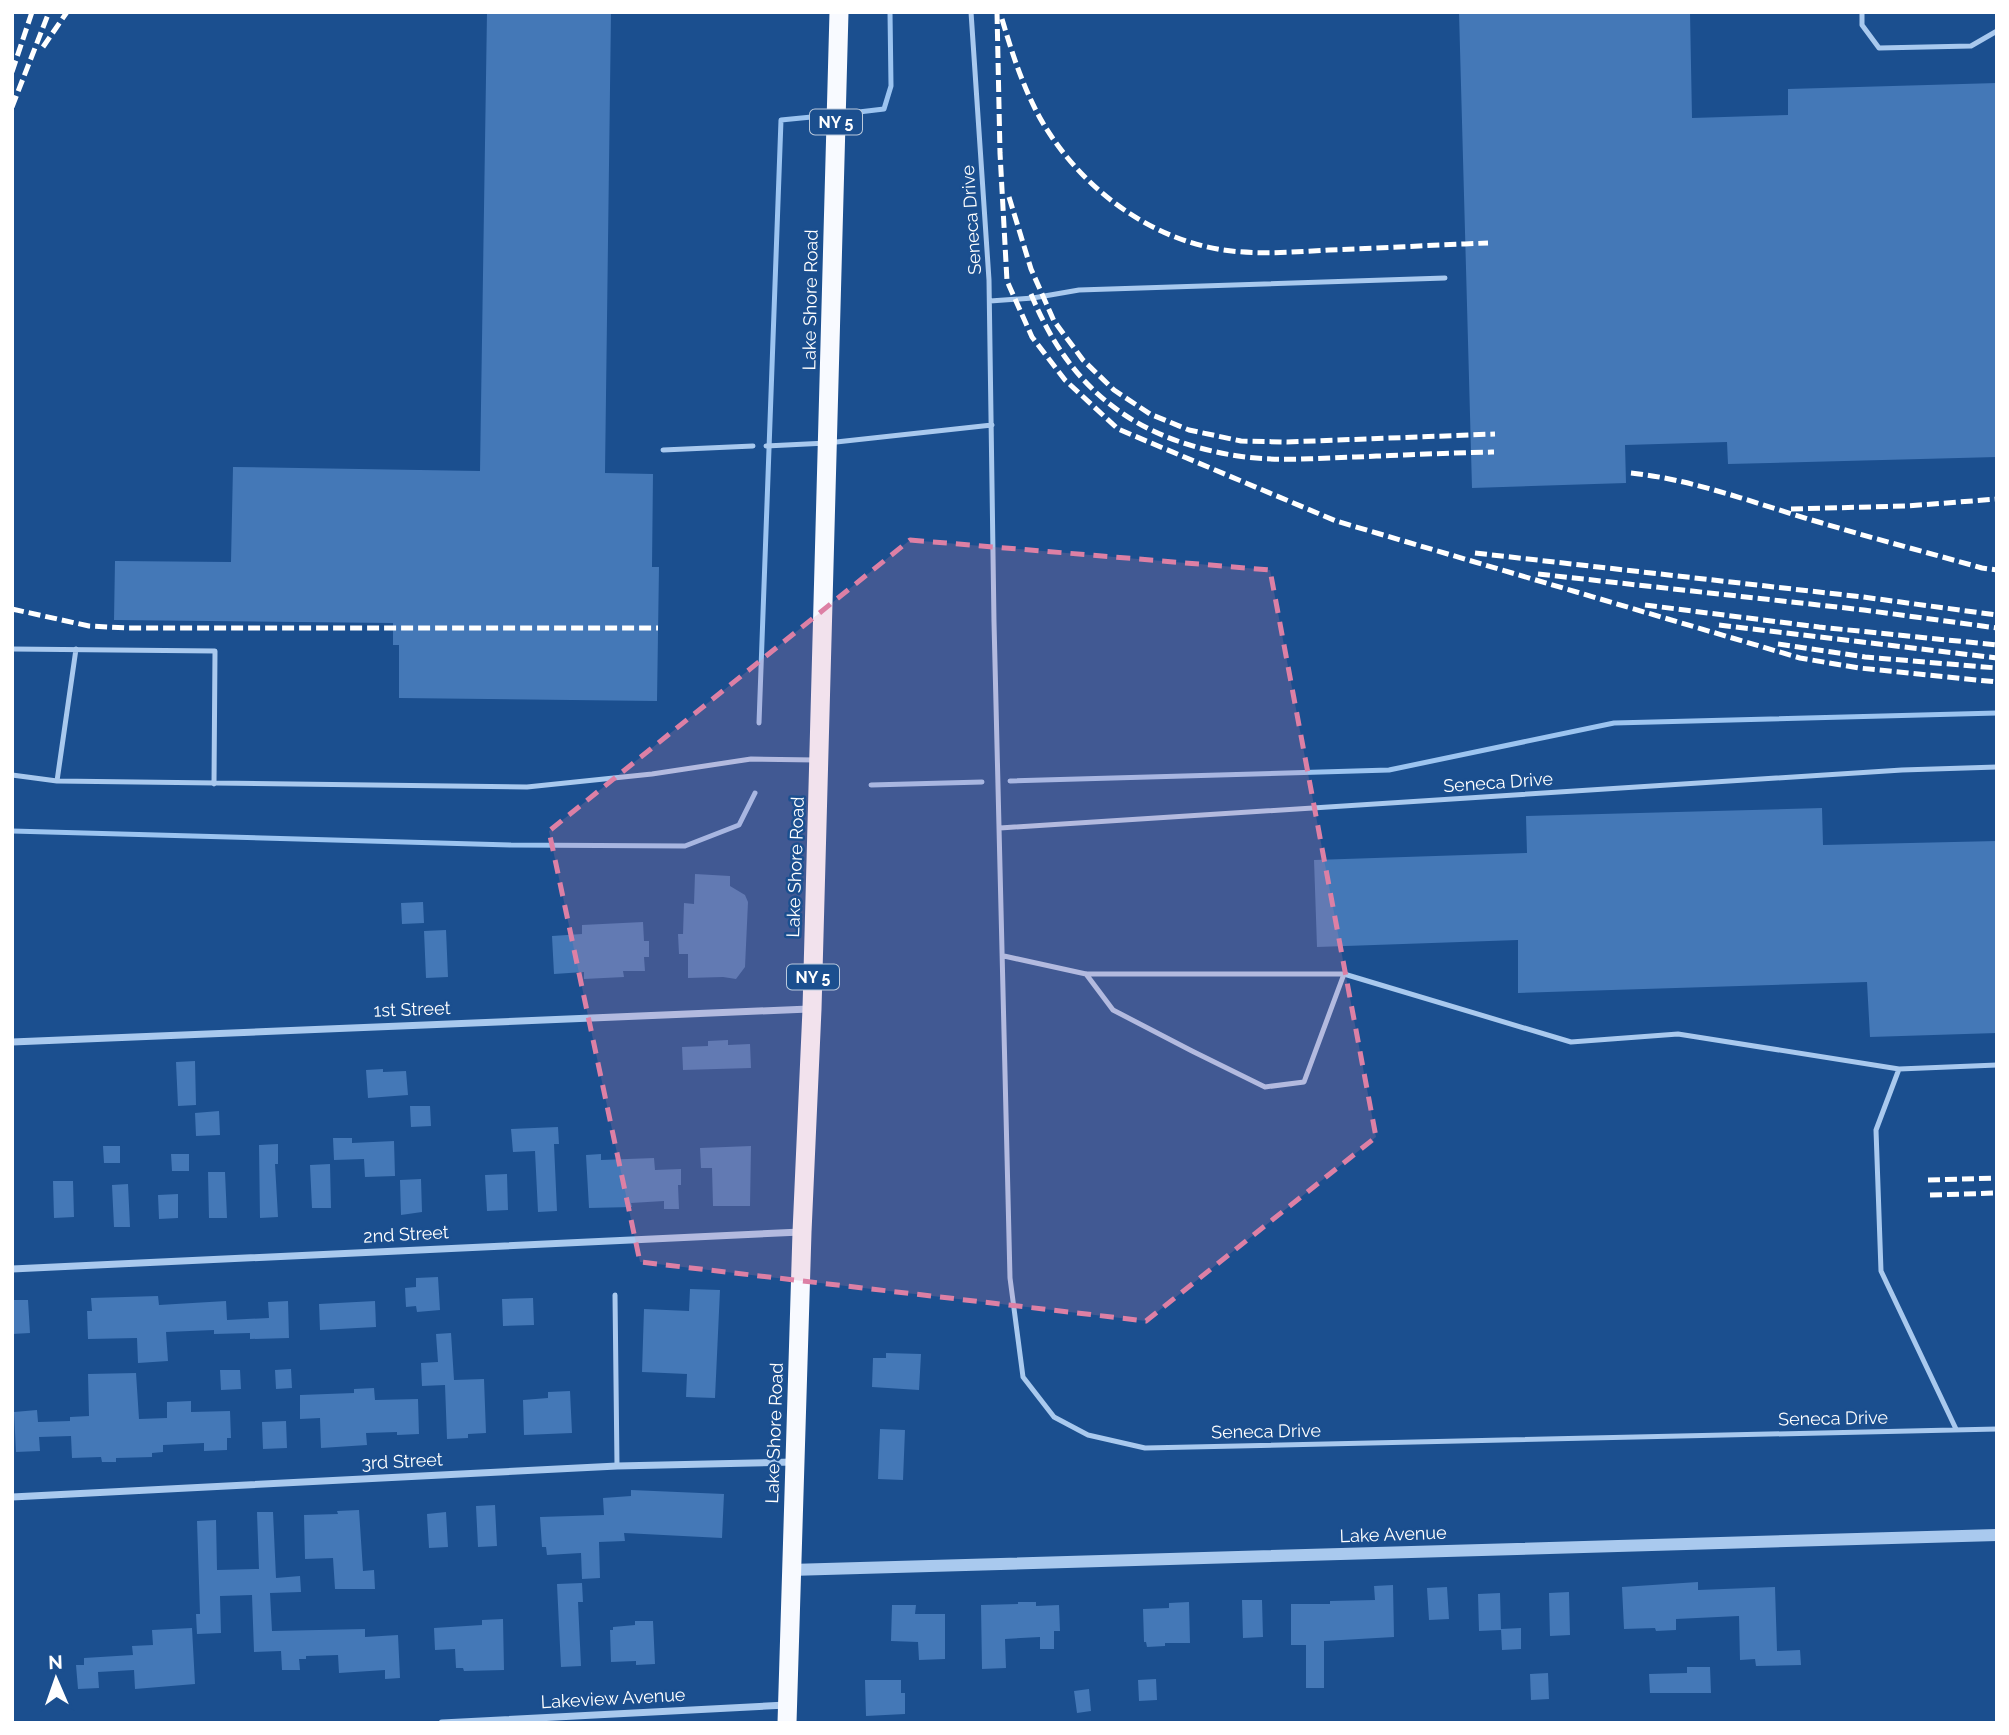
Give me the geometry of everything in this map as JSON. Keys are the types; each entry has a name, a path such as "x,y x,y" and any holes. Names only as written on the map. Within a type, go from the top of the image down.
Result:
{"highway":[{"name":"Lake Shore Road","path":"787,1714 790,1570 812,1009 838,12"}],"street":[{"name":"1st Street","path":"12,1042 812,1009"},
{"name":"2nd Street","path":"12,1269 802,1232"},
{"name":"3rd Street","path":"12,1497 617,1466 734,1461 794,1462"},
{"name":"Lake Avenue","path":"790,1570 1997,1535"},
{"name":"Lakeview Avenue","path":"442,1723 787,1714"}],"lane":[{"name":"Seneca Drive","path":"971,12 990,301 1010,1278 1023,1377 1054,1417 1088,1435 1145,1448 1997,1429"},
{"path":"1862,12 1862,25 1879,48 1971,46 1997,31"},
{"path":"990,301 1033,298 1079,290 1445,278"},
{"path":"766,446 827,443 992,425"},
{"path":"663,450 752,446"},
{"path":"12,649 215,651 214,783"},
{"path":"57,781 76,649"},
{"path":"12,775 57,781 527,787 652,774 751,759 819,761"},
{"name":"Seneca Drive","path":"1000,828 1997,766"},
{"path":"1004,956 1086,974 1344,974 1571,1042 1678,1034 1899,1069 1997,1065"},
{"path":"1086,974 1113,1010 1265,1087 1304,1082 1344,974"},
{"path":"1899,1069 1876,1130 1881,1271 1956,1429"},
{"path":"615,1295 617,1466"}],"highlighted area":[{"path":"910,540 1270,570 1376,1137 1146,1321 640,1262 549,831"}],"building":[{"path":"487,12 611,12 605,473 653,474 652,567 659,567 657,701 399,698 399,645 393,645 393,623 114,620 115,561 231,562 233,467 480,471"},
{"path":"1459,12 1690,12 1692,118 1788,115 1788,89 1997,83 1997,457 1728,464 1727,442 1625,445 1626,483 1472,488"},
{"path":"1822,808 1823,845 1997,841 1997,1033 1870,1037 1867,982 1518,993 1518,940 1317,947 1314,860 1527,853 1526,816"},
{"path":"695,874 730,876 730,886 745,895 748,902 745,967 736,979 688,978 688,954 679,954 678,934 683,934 684,903 694,904"},
{"path":"423,902 424,923 402,924 401,903"},
{"path":"643,922 644,941 649,941 649,957 644,957 645,971 623,971 624,977 584,979 584,972 554,974 552,936 582,934 582,925"},
{"path":"446,930 448,977 426,978 424,931"},
{"path":"728,1040 728,1045 750,1044 751,1068 683,1070 682,1047 708,1046 708,1041"},
{"path":"195,1061 196,1105 178,1106 176,1062"},
{"path":"383,1069 383,1072 406,1071 408,1095 368,1098 366,1070"},
{"path":"410,1106 430,1106 431,1126 411,1127"},
{"path":"219,1111 220,1135 196,1136 195,1113"},
{"path":"558,1127 559,1144 554,1144 557,1211 538,1212 535,1151 513,1152 511,1129"},
{"path":"333,1138 352,1138 352,1143 394,1141 395,1176 365,1177 364,1159 334,1160"},
{"path":"278,1144 278,1164 275,1164 278,1217 260,1218 259,1145"},
{"path":"103,1146 120,1146 120,1163 104,1163"},
{"path":"751,1146 750,1206 713,1206 712,1168 701,1168 700,1148"},
{"path":"171,1154 189,1154 189,1171 172,1171"},
{"path":"601,1154 601,1160 654,1158 655,1170 681,1169 681,1185 678,1185 679,1209 664,1209 664,1201 631,1203 632,1207 589,1208 586,1155"},
{"path":"330,1164 331,1208 312,1208 310,1165"},
{"path":"208,1172 225,1172 227,1218 209,1218"},
{"path":"507,1174 508,1210 487,1211 485,1175"},
{"path":"421,1179 422,1212 401,1215 400,1180"},
{"path":"53,1181 73,1181 74,1217 54,1218"},
{"path":"128,1184 130,1227 114,1227 112,1185"},
{"path":"178,1194 178,1218 159,1219 158,1195"},
{"path":"438,1277 440,1310 417,1312 416,1306 406,1307 405,1288 416,1287 416,1278"},
{"path":"690,1289 720,1290 715,1398 686,1397 687,1374 642,1372 644,1309 689,1311"},
{"path":"158,1296 159,1305 226,1301 227,1320 269,1318 268,1302 288,1301 289,1338 250,1339 250,1333 214,1334 214,1330 166,1332 168,1361 138,1363 137,1338 88,1339 87,1311 92,1311 91,1298"},
{"path":"533,1298 534,1325 503,1326 502,1299"},
{"path":"12,1300 28,1300 30,1333 12,1334"},
{"path":"375,1301 376,1327 320,1330 319,1304"},
{"path":"451,1333 454,1380 484,1379 486,1433 468,1434 468,1438 447,1439 445,1385 422,1386 421,1363 438,1362 436,1334"},
{"path":"886,1353 921,1354 919,1390 872,1387 873,1358 886,1358"},
{"path":"291,1369 292,1388 276,1389 275,1370"},
{"path":"220,1370 240,1370 241,1389 221,1390"},
{"path":"136,1373 139,1419 167,1418 167,1402 191,1401 191,1412 230,1411 231,1438 227,1438 227,1450 204,1451 204,1443 163,1445 163,1452 152,1453 152,1457 116,1458 116,1462 102,1462 101,1457 72,1458 71,1436 39,1437 40,1451 16,1452 14,1412 37,1410 38,1422 70,1421 70,1417 89,1416 88,1374"},
{"path":"374,1388 375,1400 418,1399 419,1434 366,1433 367,1445 321,1448 320,1418 300,1419 300,1395 354,1393 354,1389"},
{"path":"570,1391 572,1433 524,1435 523,1400 548,1398 548,1392"},
{"path":"286,1421 287,1448 263,1449 262,1422"},
{"path":"880,1429 905,1430 903,1480 878,1479"},
{"path":"631,1490 724,1494 722,1538 624,1533 625,1541 599,1542 600,1578 582,1579 581,1553 547,1555 546,1547 542,1547 540,1517 604,1515 603,1498 631,1496"},
{"path":"495,1505 497,1546 478,1547 476,1506"},
{"path":"359,1510 363,1571 374,1570 375,1589 335,1589 333,1558 305,1559 304,1515"},
{"path":"257,1512 273,1512 276,1578 300,1576 301,1592 270,1593 272,1631 365,1629 365,1637 398,1635 400,1678 385,1679 385,1670 339,1673 338,1655 306,1656 306,1659 299,1659 300,1670 282,1670 281,1651 254,1652 252,1595 220,1596 221,1633 197,1634 196,1614 200,1614 197,1521 216,1520 217,1570 259,1569"},
{"path":"446,1512 448,1547 429,1548 427,1514"},
{"path":"1698,1582 1698,1590 1775,1587 1777,1651 1800,1650 1801,1665 1756,1666 1755,1659 1740,1660 1739,1616 1676,1619 1676,1630 1624,1629 1622,1587"},
{"path":"582,1583 583,1602 578,1602 581,1666 561,1667 557,1584"},
{"path":"1393,1585 1394,1637 1324,1641 1324,1688 1306,1688 1306,1645 1291,1645 1291,1604 1375,1600 1374,1586"},
{"path":"1447,1587 1449,1619 1429,1620 1427,1588"},
{"path":"1569,1592 1570,1635 1550,1636 1549,1593"},
{"path":"1500,1593 1501,1630 1479,1631 1478,1594"},
{"path":"1242,1600 1262,1600 1263,1637 1243,1638"},
{"path":"1036,1602 1036,1606 1059,1605 1060,1631 1054,1631 1054,1649 1040,1649 1040,1637 1005,1639 1006,1668 982,1669 981,1605"},
{"path":"1189,1602 1190,1643 1165,1643 1165,1646 1147,1647 1144,1642 1143,1609 1169,1608 1169,1603"},
{"path":"892,1605 916,1605 915,1614 945,1614 945,1659 919,1660 918,1642 891,1641"},
{"path":"503,1619 504,1670 464,1671 463,1668 456,1668 455,1649 435,1650 434,1628 482,1625 482,1620"},
{"path":"635,1621 653,1621 655,1664 636,1665 636,1661 611,1662 610,1630 613,1630 613,1627 635,1625"},
{"path":"192,1628 195,1684 135,1689 134,1670 98,1672 99,1688 78,1689 76,1665 84,1665 84,1658 133,1655 132,1646 153,1645 152,1630"},
{"path":"1521,1628 1521,1649 1502,1650 1501,1629"},
{"path":"1687,1667 1710,1667 1711,1693 1650,1693 1649,1674 1687,1673"},
{"path":"1548,1673 1549,1699 1531,1700 1530,1674"},
{"path":"1156,1679 1157,1700 1139,1701 1138,1680"},
{"path":"865,1680 901,1680 901,1693 905,1693 905,1714 866,1716"},
{"path":"1089,1689 1091,1711 1077,1713 1074,1691"}],"waterway":[{"path":"842,114 884,109 891,86 890,12"},
{"path":"759,723 781,120 832,115"},
{"path":"1010,781 1389,770 1614,723 1997,713"},
{"path":"871,785 982,782"},
{"path":"12,831 511,845 685,846 739,825 755,793"}],"railway":[{"path":"12,72 32,12"},
{"path":"12,107 49,12"},
{"path":"43,47 67,12"},
{"path":"997,12 1000,153 1007,281 1032,337 1065,380 1118,429 1336,521 1800,658 1859,668 1997,682"},
{"path":"1002,19 1028,94 1056,142 1094,186 1141,221 1167,234 1195,244 1250,252 1488,243"},
{"path":"1009,197 1031,269 1054,321 1083,360 1114,390 1150,414 1189,430 1241,441 1287,442 1495,434"},
{"path":"1031,294 1065,358 1087,383 1111,405 1138,423 1168,437 1201,448 1267,459 1494,452"},
{"path":"1631,473 1704,487 1862,535 1997,570"},
{"path":"1791,509 1907,506 1997,499"},
{"path":"1475,553 1997,615"},
{"path":"1538,574 1864,610 1997,628"},
{"path":"1645,605 1819,627 1997,645"},
{"path":"12,609 89,626 128,628 658,628"},
{"path":"1719,625 1997,658"},
{"path":"1778,644 1865,657 1997,668"},
{"path":"1928,1180 1997,1178"},
{"path":"1930,1195 1997,1193"}]}
